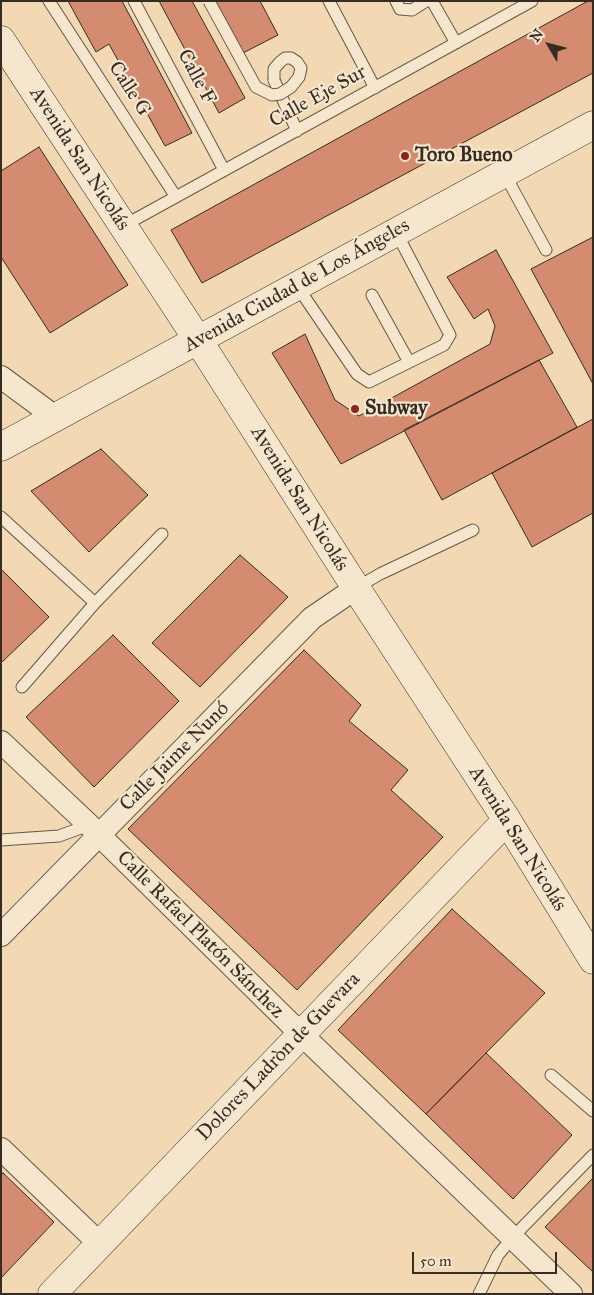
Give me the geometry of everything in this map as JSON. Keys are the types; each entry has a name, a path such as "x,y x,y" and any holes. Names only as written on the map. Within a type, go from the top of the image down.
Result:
{"street":[{"name":"Avenida San Nicolás","path":"1,40 198,340 507,820 593,960"},
{"name":"Avenida Ciudad de Los Ángeles","path":"1,447 593,125"},
{"path":"1,377 55,417"},
{"name":"Calle Jaime Nunó","path":"1,935 94,830 312,618 356,588"},
{"name":"Calle Rafael Platón Sánchez","path":"1,742 94,830 300,1034 571,1294"},
{"name":"Dolores Ladròn de Guevara","path":"52,1294 507,820"},
{"path":"1,1149 100,1244"}],"lane":[{"name":"Calle G","path":"49,1 176,197"},
{"name":"Calle F","path":"134,1 224,170"},
{"path":"209,1 256,87 272,95 280,94 291,87 299,77 301,68 297,62 291,58 286,58 274,70 274,80 297,131"},
{"path":"328,1 375,88"},
{"path":"396,1 400,9 412,10 426,1"},
{"path":"432,1 456,43"},
{"name":"Calle Eje Sur","path":"123,226 532,1"},
{"path":"504,173 546,250"},
{"path":"297,286 356,374 369,382 444,345 450,335 396,232"},
{"path":"372,295 409,362"},
{"path":"1,517 95,603"},
{"path":"356,588 380,574 472,530"},
{"path":"22,687 95,603 162,534"},
{"path":"1,840 59,836 94,830"},
{"path":"551,1075 593,1111"},
{"path":"479,1294 498,1254 512,1237 593,1156"}],"building":[{"path":"68,1 122,1 192,133 165,146 109,44 96,52"},
{"path":"159,1 192,1 245,98 219,113"},
{"path":"212,1 260,1 278,35 241,54"},
{"path":"588,1 593,1 593,73 202,283 171,230"},
{"path":"39,147 128,285 50,333 1,257 1,171"},
{"path":"593,237 593,384 531,269"},
{"path":"496,250 553,353 341,464 272,353 305,334 335,400 359,416 490,344 495,326 488,309 474,319 447,277"},
{"path":"539,360 577,427 442,500 404,430"},
{"path":"593,419 593,513 532,547 492,473"},
{"path":"101,449 148,495 89,552 31,491"},
{"path":"240,555 288,597 200,687 152,643"},
{"path":"1,569 49,617 1,663"},
{"path":"113,635 179,701 94,787 26,717"},
{"path":"304,650 361,705 349,721 408,770 391,790 443,837 297,990 128,829"},
{"path":"452,909 545,993 426,1114 338,1030"},
{"path":"486,1053 572,1135 513,1199 426,1114"},
{"path":"3,1173 54,1222 1,1278 1,1175"},
{"path":"593,1178 593,1272 545,1227"}],"place":[{"name":"Toro Bueno","path":"405,156"},
{"name":"Subway","path":"355,409"}]}
